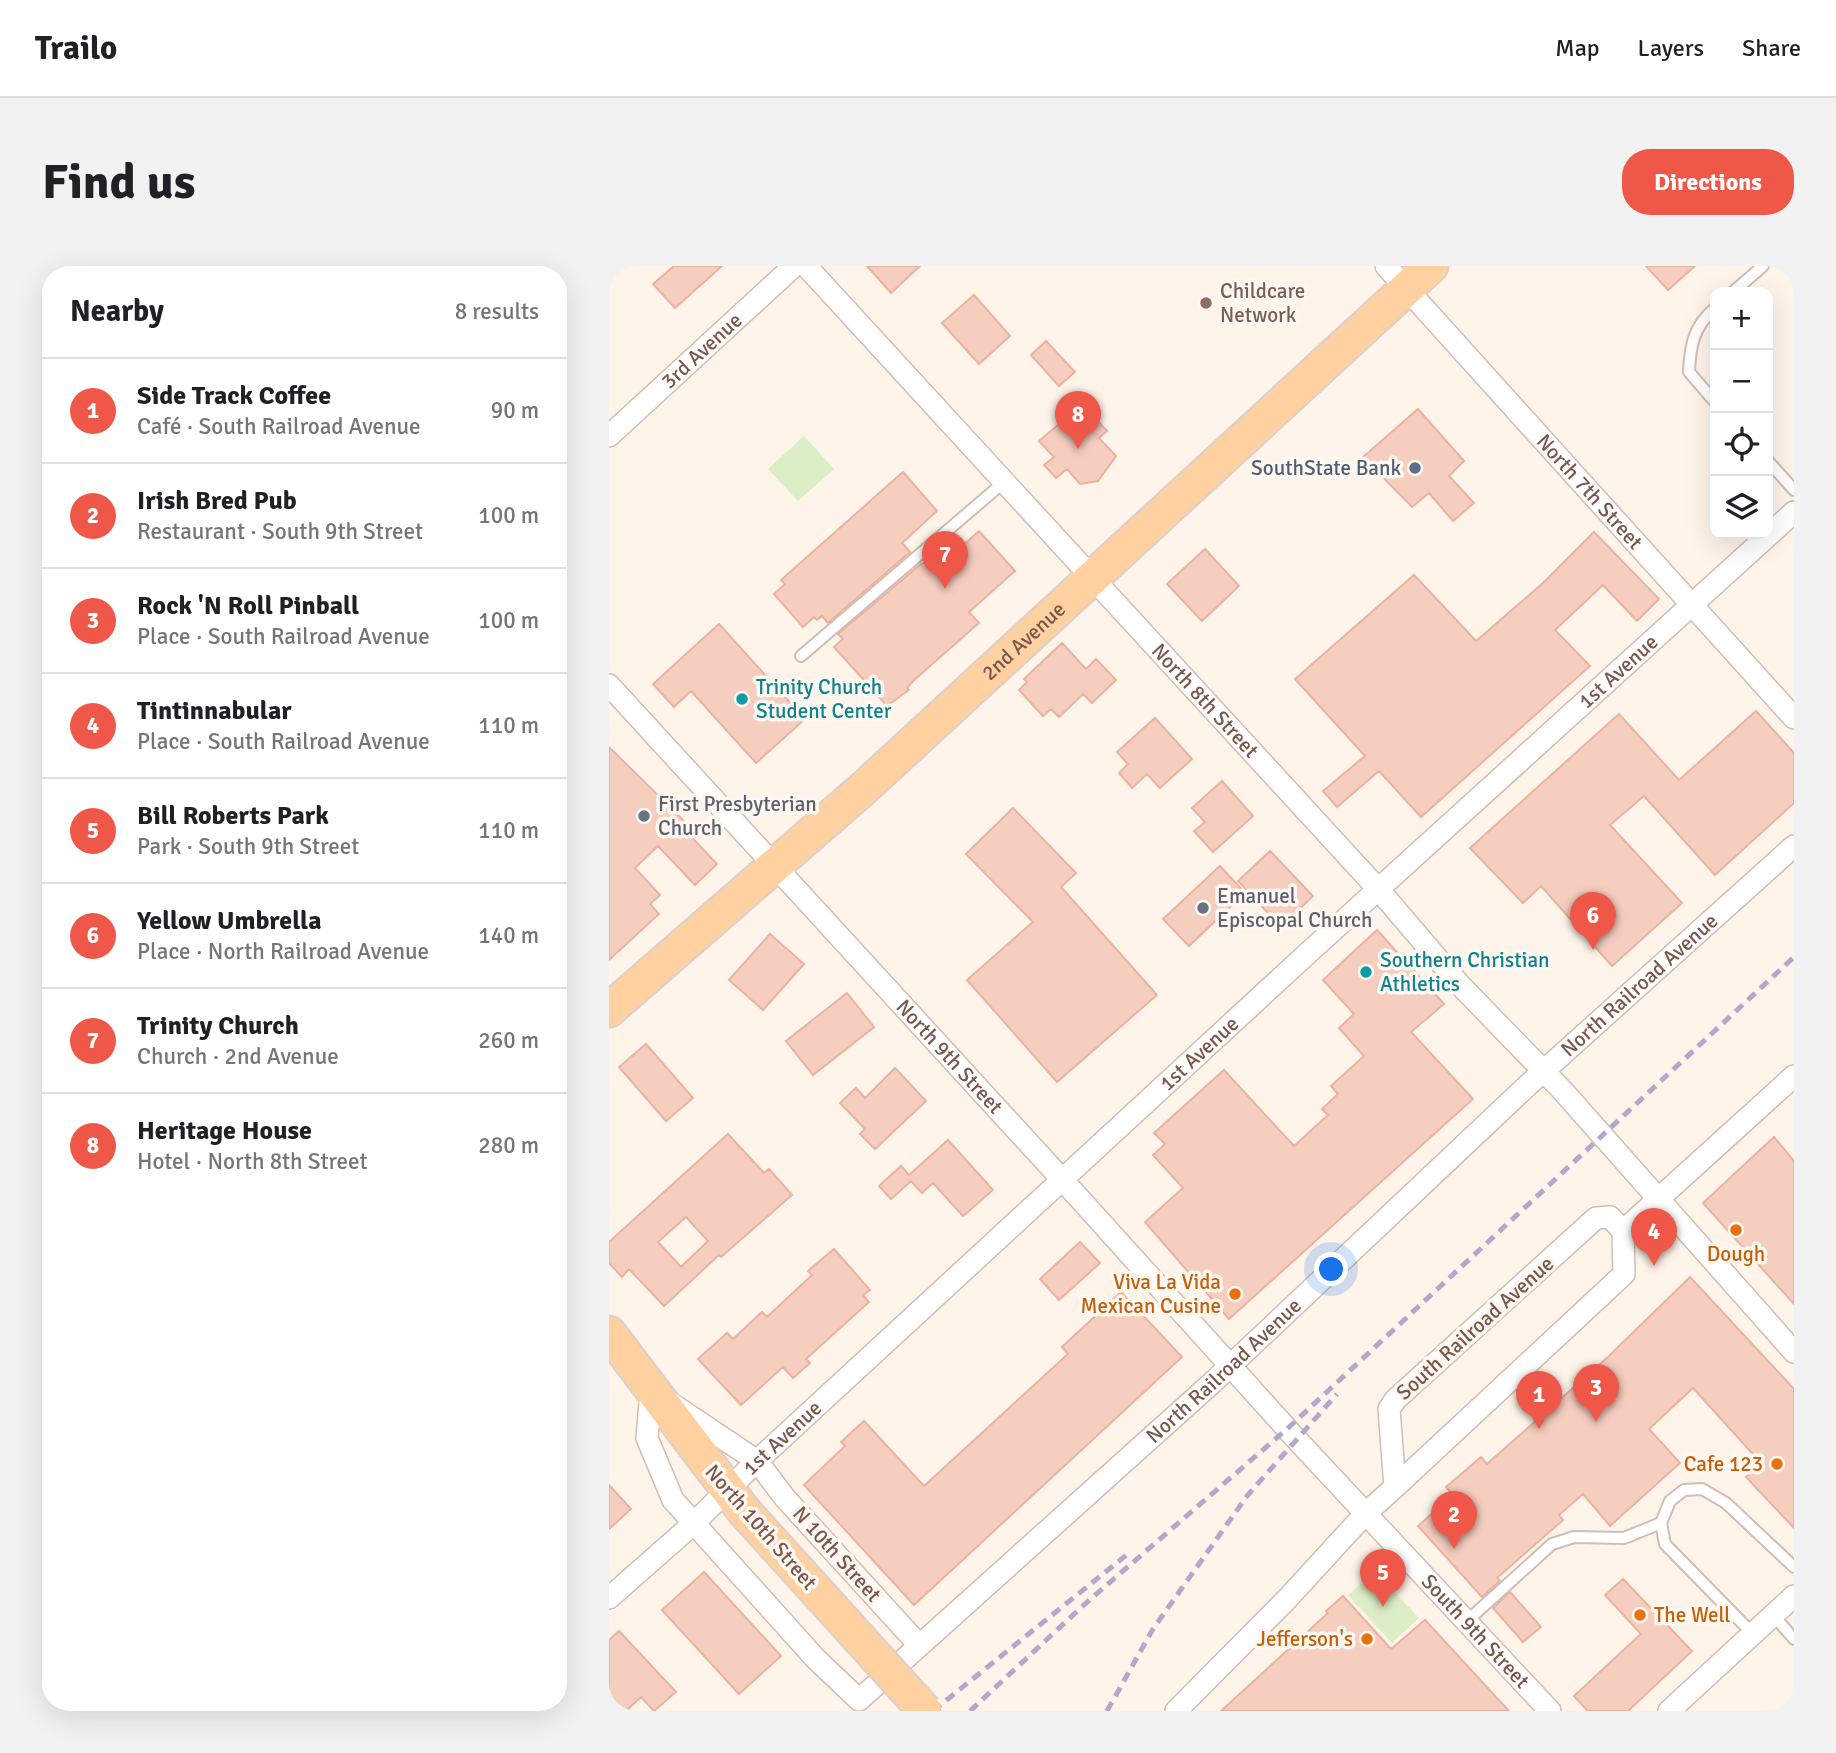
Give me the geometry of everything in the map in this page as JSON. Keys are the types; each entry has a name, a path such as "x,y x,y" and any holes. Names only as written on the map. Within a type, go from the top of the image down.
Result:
{"main road":[{"name":"2nd Avenue","path":"609,1010 775,867 1091,578 1396,277 1430,266"},
{"name":"North 10th Street","path":"609,1333 735,1500 925,1711"}],"street":[{"name":"3rd Avenue","path":"609,436 794,266"},
{"name":"North 8th Street","path":"806,266 1379,890 1460,985 1543,1070 1794,1352"},
{"name":"North 7th Street","path":"1396,277 1794,718"},
{"name":"1st Avenue","path":"609,1598 693,1524 735,1500 757,1461 1794,512"},
{"name":"North 9th Street","path":"609,685 1063,1180 1287,1429"},
{"name":"North Railroad Avenue","path":"651,1390 647,1438 673,1500 815,1658 859,1700 1230,1365 1543,1070 1794,846"},
{"path":"1176,1711 1288,1598 1365,1514 1624,1274 1623,1231 1793,1078"},
{"name":"South Railroad Avenue","path":"1395,1487 1389,1409 1395,1400 1596,1218 1610,1217 1623,1231"},
{"name":"N 10th Street","path":"651,1390 757,1461 785,1498 919,1645"},
{"name":"South 9th Street","path":"1287,1429 1550,1711"},
{"path":"1669,1711 1794,1596"}],"lane":[{"path":"1739,287 1763,266"},
{"path":"1710,313 1703,319 1690,345 1689,372 1710,396"},
{"path":"1773,467 1794,490"},
{"path":"801,656 1004,482"},
{"path":"1753,1634 1665,1544 1661,1523 1669,1501 1684,1490 1702,1489 1725,1503 1794,1567"},
{"path":"1466,1622 1552,1544 1574,1537 1624,1538 1661,1523"},
{"path":"1773,1615 1794,1639"}],"green space":[{"path":"804,436 834,469 798,501 768,469"},
{"path":"1375,1571 1419,1618 1392,1643 1348,1595"}],"building":[{"path":"674,266 722,266 675,308 653,284"},
{"path":"867,266 920,266 891,293"},
{"path":"1646,266 1695,266 1668,290"},
{"path":"974,295 1010,336 979,364 942,323"},
{"path":"1046,341 1075,372 1059,386 1031,355"},
{"name":"SouthState Bank","path":"1418,409 1464,461 1449,476 1474,503 1453,521 1429,493 1412,507 1363,457"},
{"path":"1079,415 1085,422 1093,416 1107,431 1099,438 1116,456 1098,481 1080,484 1067,469 1056,478 1044,465 1054,457 1039,441 1066,418 1071,423"},
{"path":"903,472 937,511 902,543 910,552 828,623 822,616 817,620 814,617 803,627 774,594 785,584 781,580"},
{"path":"979,531 1015,571 969,612 979,623 913,681 907,688 909,690 887,706 834,647 843,639 838,634 921,564 926,562 934,572"},
{"path":"1594,532 1659,599 1637,621 1603,585 1555,630 1590,666 1421,817 1379,771 1337,807 1323,791 1365,756 1295,679 1414,575 1476,641 1543,583"},
{"path":"1205,549 1239,586 1202,621 1167,584"},
{"name":"Trinity Church Student Center","path":"719,624 805,719 756,763 691,691 674,707 653,684"},
{"path":"1062,643 1086,669 1096,659 1116,680 1092,703 1083,694 1059,717 1051,709 1043,716 1019,690 1027,682 1024,679"},
{"path":"1756,711 1794,753 1794,803 1715,875 1644,796 1610,825 1682,903 1612,966 1541,886 1523,903 1470,848 1619,714 1679,780"},
{"path":"1155,718 1192,759 1160,788 1147,774 1132,788 1119,773 1128,764 1117,752"},
{"path":"609,747 684,821 680,825 717,864 695,885 658,846 635,868 660,895 650,904 659,914 609,960"},
{"path":"1222,781 1253,816 1213,852 1194,831 1205,822 1192,808"},
{"path":"1013,808 1076,873 1061,887 1157,995 1057,1082 967,980 1033,922 966,854"},
{"path":"1270,851 1313,896 1281,927 1238,881"},
{"path":"1220,866 1245,893 1189,946 1163,919"},
{"path":"1377,930 1444,1004 1411,1032 1473,1099 1229,1319 1145,1222 1183,1188 1153,1155 1165,1144 1154,1133 1224,1070 1294,1146 1328,1115 1322,1109 1338,1094 1331,1086 1364,1056 1339,1028 1354,1014 1323,980"},
{"path":"770,934 804,964 763,1010 729,980"},
{"path":"847,993 874,1027 813,1075 786,1041"},
{"path":"646,1044 693,1098 666,1121 619,1067"},
{"path":"895,1068 926,1101 875,1149 860,1134 865,1129 840,1103 856,1088 865,1098"},
{"path":"728,1134 764,1173 769,1169 792,1195 721,1257 719,1255 664,1306 629,1269 622,1277 609,1263 609,1242","holes":["686,1217 708,1241 681,1267 658,1242"]},
{"path":"1774,1137 1794,1161 1794,1304 1703,1203"},
{"path":"948,1140 993,1190 963,1216 933,1183 922,1193 911,1181 891,1199 879,1186 901,1166 909,1175"},
{"path":"1080,1242 1100,1263 1059,1300 1040,1279"},
{"path":"834,1249 870,1290 863,1295 869,1302 806,1359 810,1363 793,1378 783,1367 741,1405 698,1359 727,1333 733,1339 762,1312 767,1317 812,1275 808,1271"},
{"path":"1690,1277 1794,1389 1794,1528 1746,1477 1761,1463 1693,1388 1649,1429 1680,1463 1610,1526 1583,1494 1559,1515 1563,1520 1497,1578 1500,1581 1482,1597 1418,1526 1453,1495 1446,1487 1481,1457 1487,1464 1609,1356"},
{"path":"1121,1292 1182,1357 914,1605 804,1485 845,1446 841,1442 864,1421 924,1486 1068,1354 1062,1347"},
{"path":"609,1485 631,1509 609,1529"},
{"path":"704,1572 781,1656 739,1694 662,1610"},
{"path":"1623,1579 1692,1651 1628,1711 1588,1711 1574,1696 1641,1634 1605,1595"},
{"path":"1510,1592 1541,1627 1523,1642 1493,1608"},
{"path":"1343,1596 1391,1649 1425,1620 1509,1711 1221,1711"},
{"path":"619,1631 676,1692 654,1711 641,1697 626,1711 609,1711 609,1640"}],"railway":[{"path":"970,1711 1086,1603 1287,1429 1794,957"},
{"path":"1107,1711 1153,1629 1247,1496 1337,1394"},
{"path":"933,1711 1129,1553"}],"place":[{"name":"Childcare Network","path":"1206,303"},
{"name":"Heritage House","path":"1078,449"},
{"name":"SouthState Bank","path":"1415,468"},
{"name":"Trinity Church","path":"945,589"},
{"name":"Trinity Church Student Center","path":"742,699"},
{"name":"First Presbyterian Church","path":"644,816"},
{"name":"Emanuel Episcopal Church","path":"1203,908"},
{"name":"Yellow Umbrella","path":"1593,950"},
{"name":"Southern Christian Athletics","path":"1366,972"},
{"name":"Dough","path":"1736,1230"},
{"name":"Tintinnabular","path":"1654,1266"},
{"name":"Viva La Vida Mexican Cusine","path":"1235,1294"},
{"name":"Rock 'N Roll Pinball","path":"1596,1422"},
{"name":"Side Track Coffee","path":"1539,1429"},
{"name":"Cafe 123","path":"1777,1464"},
{"name":"Irish Bred Pub","path":"1454,1549"},
{"name":"Bill Roberts Park","path":"1383,1607"},
{"name":"The Well","path":"1640,1615"},
{"name":"Jefferson's","path":"1367,1639"}]}
